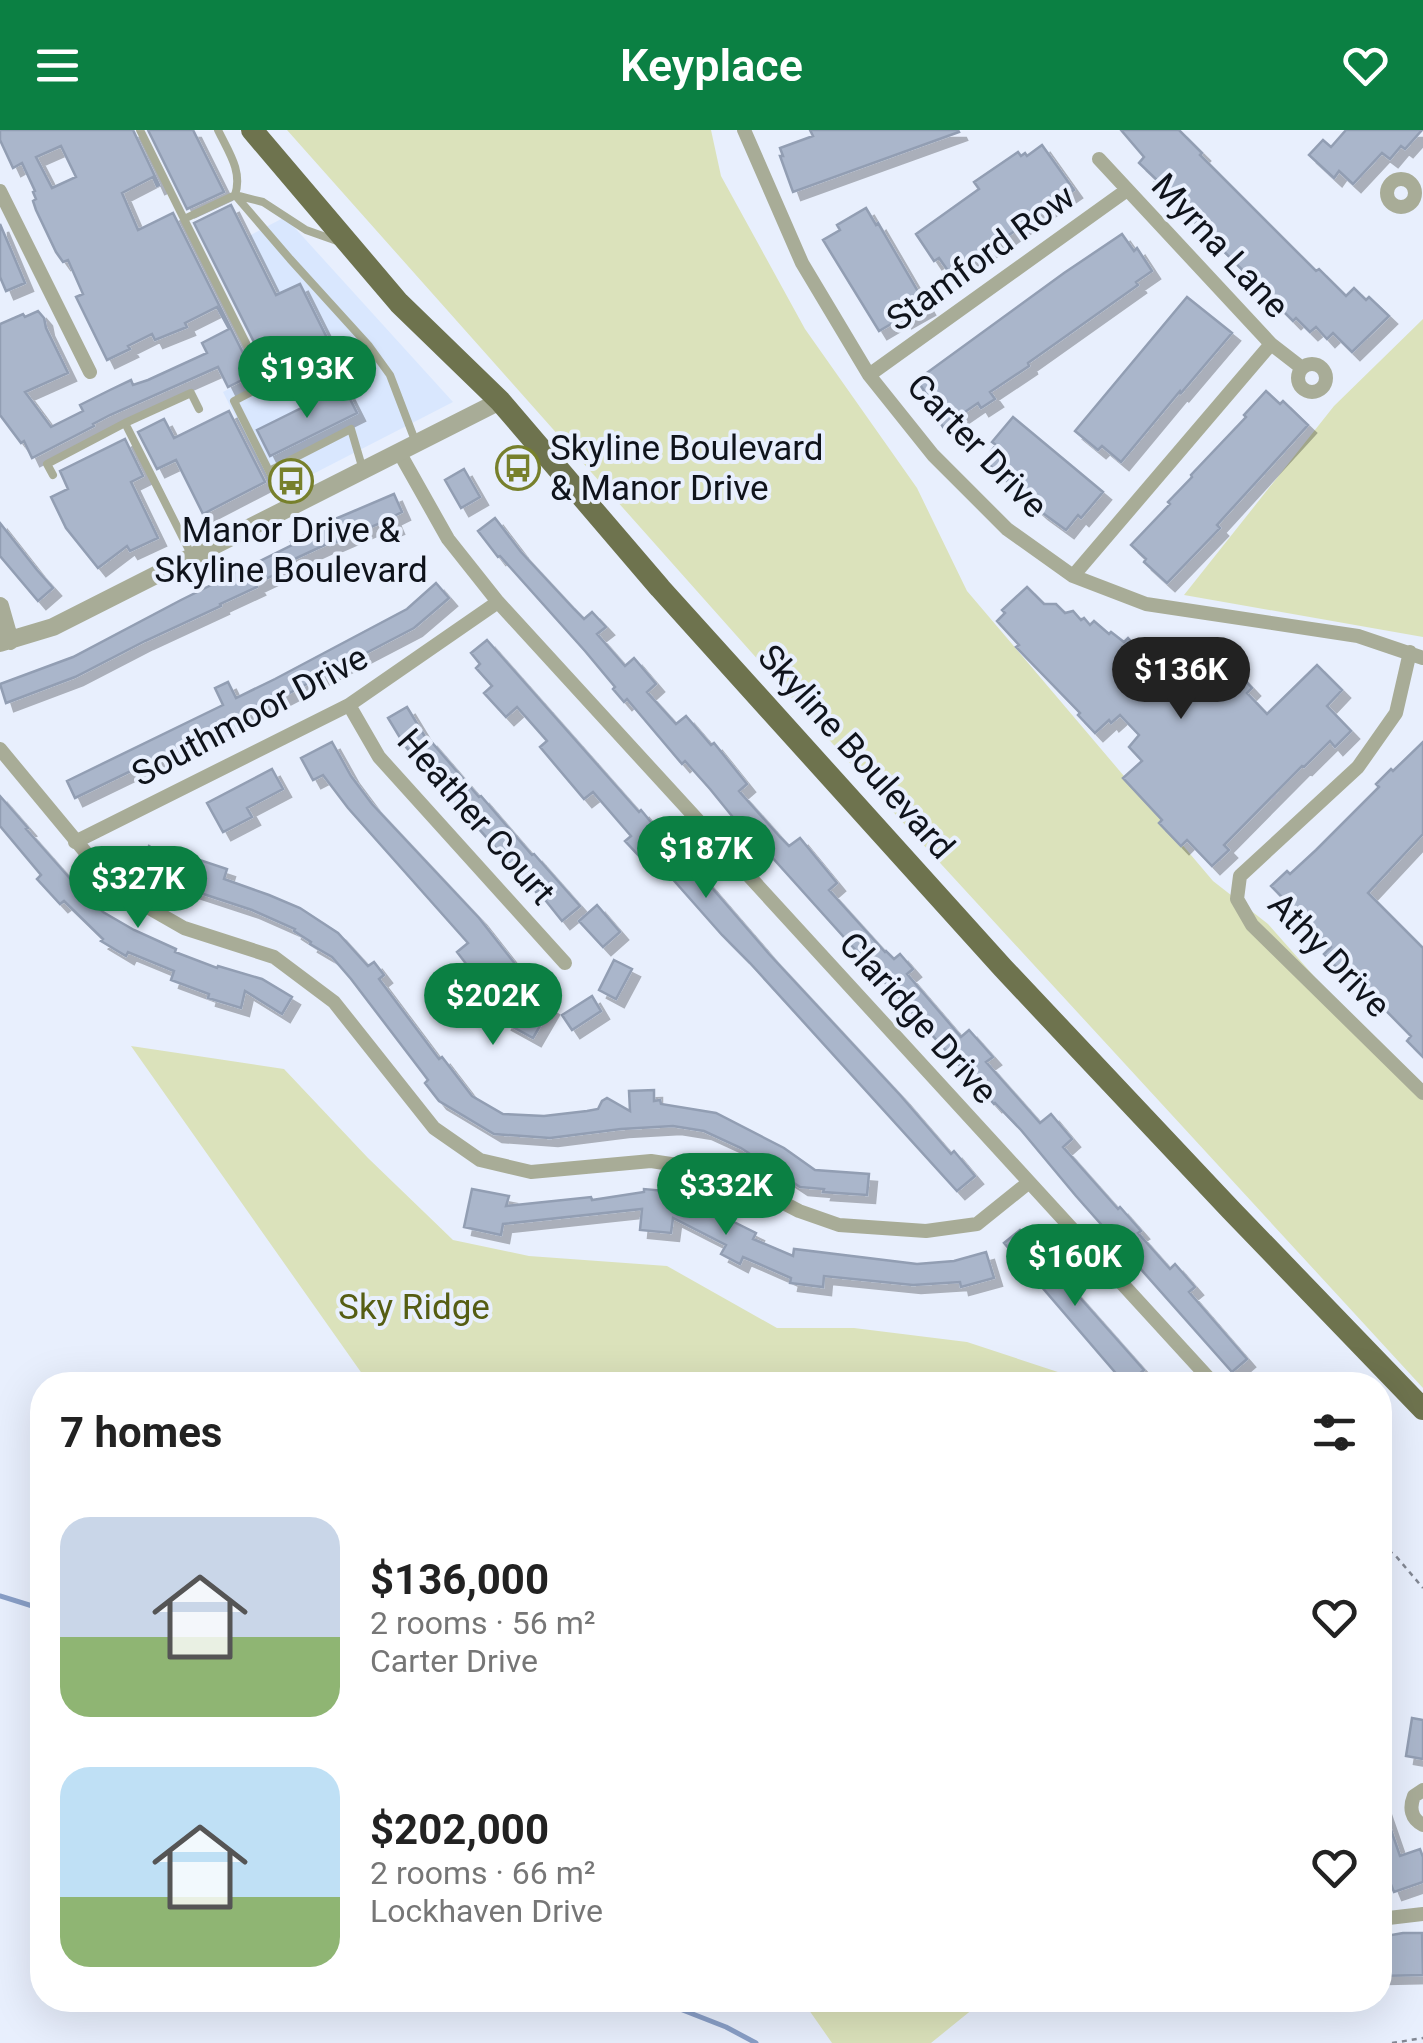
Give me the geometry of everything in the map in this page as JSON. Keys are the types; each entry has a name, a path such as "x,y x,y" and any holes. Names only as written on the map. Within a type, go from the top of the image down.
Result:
{"main road":[{"name":"Skyline Boulevard","path":"252,130 399,303 500,401 660,588 1003,968 1387,1372"},
{"name":"Skyline Boulevard","path":"1392,1377 1423,1409"}],"street":[{"name":"Carter Drive","path":"744,130 802,263 869,375 934,454 1006,529 1073,576 1146,604 1358,636 1417,655"},
{"name":"Myrna Lane","path":"1100,160 1270,344 1302,368"},
{"path":"1411,184 1423,172"},
{"name":"Stamford Row","path":"869,375 1127,190"},
{"path":"0,191 90,372"},
{"path":"1073,576 1270,344"},
{"path":"0,606 5,642 54,626 500,401"},
{"name":"Claridge Drive","path":"399,452 448,538 498,602 1203,1372"},
{"name":"Southmoor Drive","path":"74,842 348,705 498,602"},
{"name":"Athy Drive","path":"1417,655 1396,713 1358,767 1240,876 1236,899 1252,925 1423,1093"},
{"name":"Heather Court","path":"348,705 379,758 565,963"},
{"path":"0,750 116,889 184,928 274,957 334,1002 434,1128 480,1160 531,1172 651,1161 724,1172 839,1226 926,1231 977,1224 1028,1183"},
{"path":"1423,1790 1414,1796 1411,1810 1423,1825"},
{"path":"1392,1918 1423,1914"}],"lane":[{"path":"140,130 256,362"},
{"path":"218,130 236,169 236,195"},
{"path":"184,219 236,195 263,202 306,230 351,246"},
{"path":"236,195 369,346 390,375 416,443"},
{"path":"284,375 234,401 288,508"},
{"path":"53,476 47,464 191,392 199,409"},
{"path":"125,423 192,556"},
{"path":"269,471 351,428 363,470"}],"path":[{"path":"1392,1553 1423,1588"},
{"path":"1392,2043 1423,2038"}],"shaded area":[{"path":"285,217 453,402 274,494 223,392 305,349 249,236"}],"green space":[{"path":"287,130 711,130 721,176 805,329 917,488 967,591 1213,881 1268,924 1423,1100 1423,1388 896,815"},
{"path":"1423,319 1423,637 1184,595 1334,406"},
{"name":"Sky Ridge","path":"131,1046 284,1069 453,1240 529,1256 667,1266 777,1328 854,1328 967,1342 1058,1372 361,1372"},
{"path":"810,2012 969,2012 931,2043 832,2043"}],"building":[{"path":"0,130 133,130 159,185 153,177 122,193 138,230 173,213 251,369 260,369 263,360 194,223 231,205 276,295 300,284 327,338 228,387 218,367 110,415 32,458 24,441 21,443 0,415 0,324 38,311 44,318 68,373 25,392 51,427 83,411 80,405 131,380 133,385 148,380 207,353 202,343 229,329 217,307 185,323 187,327 155,340 152,334 107,360 76,297 83,294 68,260 63,262 56,252 36,210 35,191 22,163 13,168 0,140","holes":["61,146 76,177 52,188 36,157"]},
{"path":"148,130 193,130 224,192 187,209"},
{"path":"810,130 959,132 793,192 780,148 813,136"},
{"path":"1121,130 1179,130 1316,271 1319,269 1346,296 1354,288 1366,300 1369,297 1389,316 1352,352 1333,333 1327,339 1316,327 1310,332 1296,318 1293,321 1155,182 1139,163 1144,157"},
{"path":"1346,130 1422,130 1390,159 1382,153 1353,184 1339,171 1334,178 1309,155 1323,140 1331,147"},
{"path":"1042,145 1074,190 951,275 939,258 934,261 916,234 979,189 974,182 1018,152 1027,156"},
{"path":"866,208 927,307 879,331 823,240 840,230 837,225"},
{"path":"0,224 25,283 6,291 0,277"},
{"path":"1122,234 1152,271 990,392 995,399 981,408 978,403 943,427 917,380"},
{"path":"1187,297 1232,333 1121,462 1075,431"},
{"path":"344,387 357,413 270,456 257,430"},
{"path":"1266,391 1308,425 1167,583 1131,545"},
{"path":"229,411 265,482 203,514 176,460 157,469 138,432 164,419 174,438"},
{"path":"1013,417 1103,492 1066,530 984,460 996,445 992,442"},
{"path":"125,439 143,476 131,482 158,538 130,551 127,546 98,568 66,528 51,497 68,489 60,471"},
{"path":"464,469 480,497 461,508 445,480"},
{"path":"394,494 402,512 392,517 396,526 384,531 380,523 329,543 290,561 293,566 221,606 75,677 6,703 0,684 73,657 292,545 291,542 321,525"},
{"path":"495,518 584,619 592,612 606,627 597,634 625,666 634,658 656,684 647,692 676,724 686,716 711,745 714,743 747,784 739,791 780,837 789,846 800,838 837,883 829,890 885,952 894,959 900,954 913,969 907,974 961,1037 969,1030 993,1057 986,1062 1040,1123 1051,1114 1072,1139 1063,1147 1120,1207 1170,1269 1175,1264 1195,1287 1189,1292 1247,1359 1232,1372 1021,1130 761,845 758,848 685,761 682,764 627,699 624,702 585,651 478,531"},
{"path":"0,523 53,588 38,601 0,556"},
{"path":"436,583 449,598 414,628 280,699 75,798 67,781 223,705 215,688 228,682 236,698 407,609"},
{"path":"1027,587 1044,604 1056,604 1065,613 1073,611 1081,620 1084,618 1090,625 1094,621 1124,642 1128,638 1167,680 1189,659 1194,664 1207,651 1218,663 1223,657 1252,688 1247,693 1267,714 1317,665 1342,690 1327,706 1351,731 1335,747 1330,741 1302,766 1224,845 1229,850 1212,866 1187,840 1181,846 1123,778 1142,761 1129,747 1139,735 1120,715 1095,733 997,621 1005,613 1002,610"},
{"path":"487,640 639,812 665,839 668,837 769,954 975,1176 957,1191 646,849 639,856 625,841 631,836 593,792 584,799 540,747 547,741 517,707 506,717 484,693 492,686 476,668 480,664 471,653"},
{"path":"407,707 427,740 580,906 562,921 405,746 388,718"},
{"path":"332,742 372,804 479,918 523,974 493,999 457,952 468,943 323,775 313,780 301,758"},
{"path":"1423,742 1423,834 1368,893 1423,948 1423,1057 1407,1041 1411,1036 1344,968 1340,971 1324,954 1331,947 1271,886 1316,850 1379,787 1376,784"},
{"path":"272,769 283,789 247,808 252,817 223,832 207,803"},
{"path":"0,796 103,912 176,949 175,952 262,979 292,997 282,1014 245,991 241,1008 208,998 209,994 171,980 174,971 128,952 126,956 101,941 37,879 41,875 0,826"},
{"path":"149,846 190,872 194,858 227,869 224,879 300,908 338,933 368,966 374,962 384,975 379,979 472,1096 503,1114 544,1116 587,1111 598,1109 607,1098 630,1111 629,1091 654,1090 654,1101 716,1113 784,1148 815,1170 869,1174 867,1195 800,1187 741,1148 704,1131 673,1126 550,1138 494,1134 439,1101 425,1083 428,1080 332,957 295,929 173,884 139,863"},
{"path":"597,905 620,932 603,947 579,921"},
{"path":"614,960 632,969 616,999 599,990"},
{"path":"522,991 551,1007 533,1038 504,1022"},
{"path":"592,996 601,1011 572,1030 562,1015"},
{"path":"472,1189 509,1196 506,1206 591,1197 592,1200 680,1189 756,1233 753,1239 793,1256 794,1249 917,1264 954,1261 986,1252 994,1278 961,1287 960,1282 913,1285 824,1276 823,1287 790,1283 791,1278 743,1257 740,1264 721,1254 726,1245 673,1218 671,1233 640,1230 642,1209 503,1224 501,1235 464,1227"},
{"path":"1020,1230 1144,1370 1115,1372 1004,1243"},
{"path":"1412,1718 1423,1720 1423,1759 1406,1756"},
{"path":"1392,1833 1400,1856 1420,1849 1423,1857 1423,1882 1394,1892"},
{"path":"1422,1933 1423,1975 1392,1976 1392,1935"}],"waterway":[{"path":"0,1596 30,1605"},
{"path":"688,2012 756,2043"}],"place":[{"name":"Skyline Boulevard & Manor Drive","path":"518,468"},
{"name":"Manor Drive & Skyline Boulevard","path":"291,481"}]}
